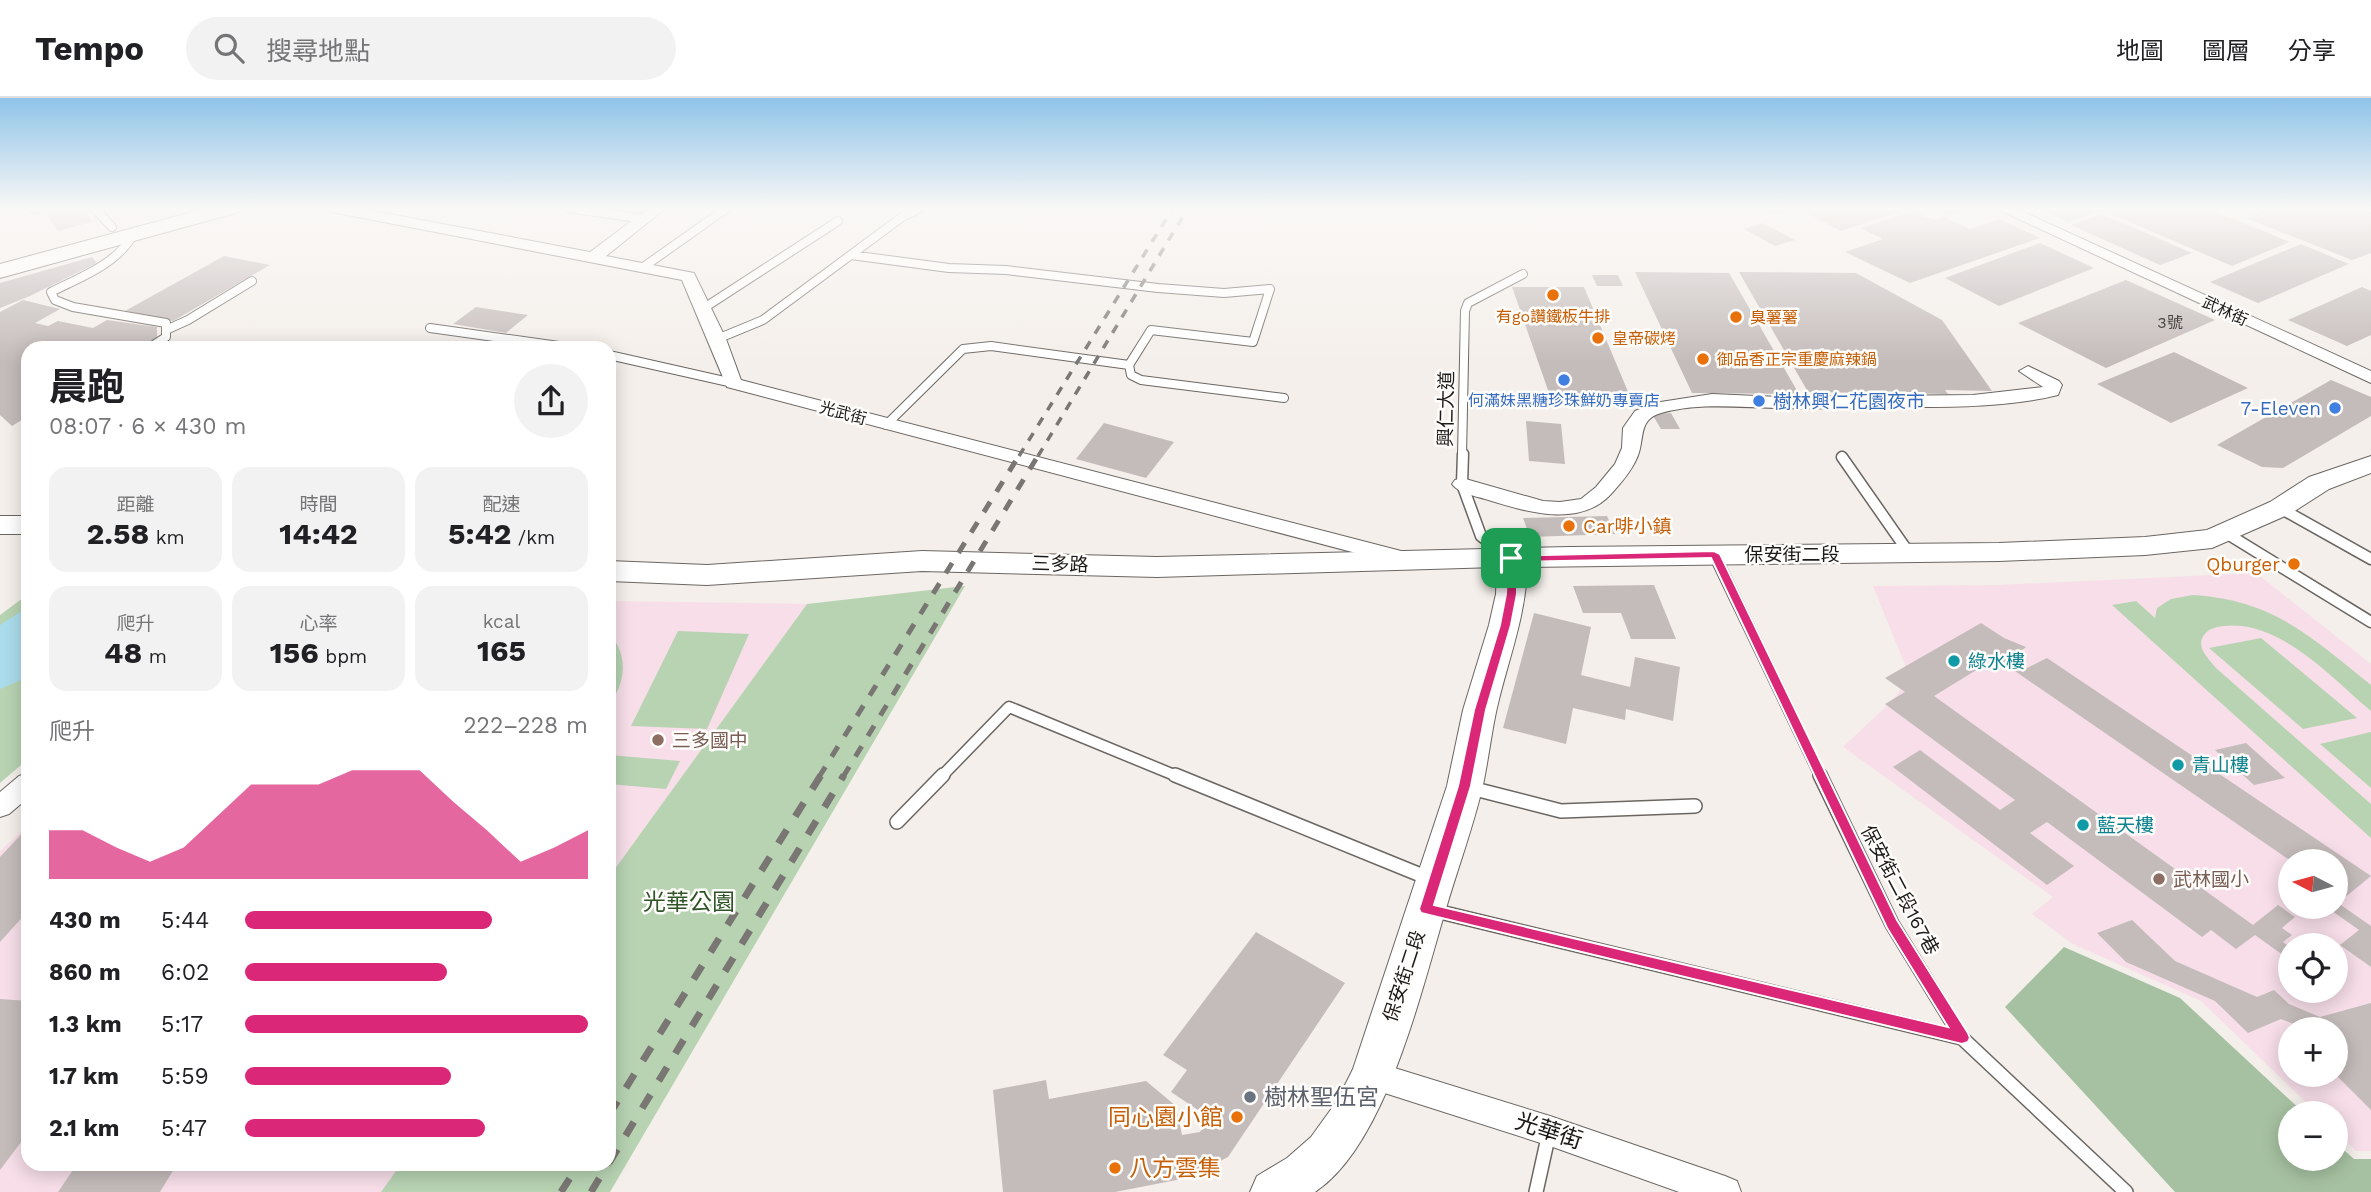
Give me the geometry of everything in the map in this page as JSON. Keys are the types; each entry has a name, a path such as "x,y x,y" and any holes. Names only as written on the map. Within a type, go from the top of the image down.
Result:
{"street":[{"path":"0,271 37,259"},
{"path":"590,259 688,276 717,339 733,383"},
{"name":"武林街","path":"2113,259 2371,378"},
{"path":"1462,484 1550,508 1569,508 1588,503 1616,475 1634,442 1632,428 1642,415 1654,408 1712,399 1781,403 1973,401 2052,391 2053,385 2028,370"},
{"name":"光武街","path":"733,383 1415,562"},
{"name":"保安街二段","path":"1273,1192 1303,1174 1328,1152 1352,1116 1371,1075 1400,993 1465,786 1480,710 1505,625 1511,594 1511,558 1909,553 2195,542 2226,533 2280,508 2319,483 2371,464"},
{"path":"0,525 21,525"},
{"name":"三多路","path":"616,571 707,575 922,561 1157,567 1511,558"},
{"path":"0,807 21,789"},
{"name":"光華街","path":"1371,1075 1550,1131 1681,1184 1725,1192"}],"lane":[{"path":"108,259 51,292 55,300 73,307 166,323 166,337 160,341"},
{"path":"642,268 655,259"},
{"path":"704,309 779,259"},
{"path":"717,339 742,331 763,320 846,259"},
{"path":"882,259 1158,288 1224,293 1270,289 1253,342 1151,330 1129,366 1131,375 1141,380 1284,398"},
{"name":"興仁大道","path":"1511,558 1486,542 1462,484 1465,311 1468,303 1523,274"},
{"path":"166,330 188,320 252,281"},
{"path":"430,328 523,341"},
{"path":"886,425 963,349 991,346 1129,366"},
{"path":"616,357 733,383"},
{"path":"1842,457 1909,553"},
{"path":"2280,508 2371,559"},
{"path":"2226,533 2371,622"},
{"name":"保安街二段167巷","path":"1714,554 1892,924 1962,1038 2126,1192"},
{"path":"897,822 1009,707 1430,895 1962,1038"},
{"path":"1465,786 1561,811 1695,806"},
{"path":"1536,1192 1550,1131"}],"shaded area":[{"name":"武林國小","path":"2256,573 2371,664 2371,1151 2356,1151 2348,1143 2348,1101 2305,1101 2290,1087 2348,1087 2348,1017 2278,1017 2278,1075 2201,1001 2073,944 2032,914 2053,897 1843,747 1892,701 1910,677 1873,586 1997,585"},
{"name":"三多國中","path":"616,601 807,604 616,867"},
{"path":"21,832 21,1171 396,1171 381,1192 0,1192 0,851"}],"green space":[{"name":"光華公園","path":"965,586 610,1192 381,1192 396,1171 616,1171 616,867 807,604"},
{"path":"2193,595 2247,604 2269,613 2310,637 2371,685 2371,711 2322,668 2284,641 2265,632 2244,626 2223,626 2210,630 2202,639 2204,653 2216,668 2371,804 2371,838 2112,605 2136,601 2155,618 2157,608 2171,599"},
{"path":"21,599 21,765 0,783 0,615"},
{"path":"678,631 749,634 707,729 631,726"},
{"path":"2261,638 2357,718 2303,729 2209,648"},
{"path":"616,644 620,650 623,669 616,694"},
{"path":"2371,732 2371,788 2320,744"},
{"path":"616,756 680,761 666,789 616,785"},
{"path":"2064,947 2180,998 2291,1101 2278,1101 2278,1171 2348,1171 2348,1154 2354,1159 2371,1159 2371,1192 2175,1192 2005,1007"}],"water":[{"path":"21,612 21,680 0,689 0,625"}],"building":[{"path":"85,259 94,259 97,263 0,308 0,283"},
{"path":"219,259 240,259 270,265 173,321 125,311"},
{"path":"1860,259 1979,259 1910,283"},
{"path":"1996,259 2075,259 2094,268 1999,306 1945,278"},
{"path":"2147,259 2176,259 2160,265"},
{"path":"2216,259 2249,259 2232,266"},
{"path":"2265,259 2337,259 2349,264 2258,303 2210,282"},
{"path":"1635,272 1729,273 1799,394 1692,393"},
{"path":"1739,272 1856,273 1942,320 1992,391 1945,390 1948,394 1808,392"},
{"path":"1592,275 1618,275 1623,286 1597,286"},
{"path":"2126,280 2215,320 2106,368 2018,323"},
{"path":"1512,287 1584,287 1629,394 1549,393"},
{"path":"2362,287 2371,291 2371,335 2347,346 2288,320"},
{"path":"23,300 60,309 35,323 48,326 58,321 93,328 107,320 157,327 157,338 152,341 21,341 21,420 12,426 0,415 0,312"},
{"path":"476,307 528,315 506,333 453,324"},
{"path":"2174,352 2248,388 2171,423 2097,384"},
{"path":"2331,380 2371,397 2371,416 2283,468 2262,467 2217,445"},
{"path":"1671,413 1680,429 1661,429 1652,414"},
{"path":"1526,421 1561,424 1565,464 1529,461"},
{"path":"1104,423 1174,442 1146,478 1076,459"},
{"name":"Car啡小鎮","path":"1607,516 1615,534 1530,537 1523,518"},
{"path":"1654,585 1676,639 1631,639 1621,613 1583,613 1573,586"},
{"path":"1534,613 1591,627 1581,675 1630,687 1635,657 1680,667 1673,721 1626,709 1625,720 1573,708 1566,744 1503,728"},
{"path":"1981,623 2004,638 2026,647 2011,658 2027,668 2047,658 2331,849 2278,849 2278,852 1996,658 1934,696 2253,925 2278,905 2278,919 2293,919 2282,928 2289,933 2278,933 2278,952 2255,935 2236,949 2211,930 2202,937 2047,822 2030,833 2074,866 2047,885 1893,767 1920,750 2000,810 2015,800 1885,704 1905,692 1885,678"},
{"path":"2246,743 2285,778 2254,785 2215,750"},
{"path":"21,834 21,919 0,942 0,857"},
{"path":"2348,861 2371,876 2348,895"},
{"path":"2348,910 2371,926 2371,967 2348,951 2348,939 2359,930 2343,919 2348,919"},
{"path":"2132,920 2175,961 2257,997 2274,990 2278,994 2278,1003 2288,1003 2320,1017 2278,1017 2278,1020 2248,1033 2215,1001 2126,962 2097,933"},
{"path":"1256,932 1345,983 1228,1157 1187,1178 1115,1192 1003,1192 993,1090 1046,1080 1049,1099 1146,1081 1176,1106 1182,1135 1200,1132 1210,1118 1171,1092 1187,1070 1163,1055"},
{"path":"0,999 21,1000 21,1142 0,1170"},
{"path":"2371,1003 2371,1110 2348,1087 2348,1017 2320,1017"},
{"path":"72,1171 173,1171 160,1192 58,1192"}],"railway":[{"path":"1019,456 1141,259"},
{"path":"1038,456 1157,259"},
{"path":"819,777 1020,454"},
{"path":"843,777 1039,454"},
{"path":"616,1104 821,775"},
{"path":"616,1151 844,775"},
{"path":"561,1192 574,1171"},
{"path":"591,1192 604,1171"}],"place":[{"name":"有go讚鐵板牛排","path":"1553,295"},
{"name":"臭薯薯","path":"1736,317"},
{"name":"皇帝碳烤","path":"1598,338"},
{"name":"御品香正宗重慶麻辣鍋","path":"1703,359"},
{"name":"何滿妹黑糖珍珠鮮奶專賣店","path":"1564,380"},
{"name":"樹林興仁花園夜市","path":"1759,401"},
{"name":"7-Eleven","path":"2335,408"},
{"name":"Car啡小鎮","path":"1569,526"},
{"name":"Qburger","path":"2294,564"},
{"name":"綠水樓","path":"1954,661"},
{"name":"三多國中","path":"658,740"},
{"name":"青山樓","path":"2178,765"},
{"name":"藍天樓","path":"2083,825"},
{"name":"武林國小","path":"2159,879"},
{"name":"樹林聖伍宮","path":"1250,1097"},
{"name":"同心園小館","path":"1237,1117"},
{"name":"八方雲集","path":"1115,1168"}],"route":[{"path":"1714,554 1892,924 1962,1038 1426,909 1465,786 1480,710 1505,625 1511,594 1511,558 1714,554"}]}
